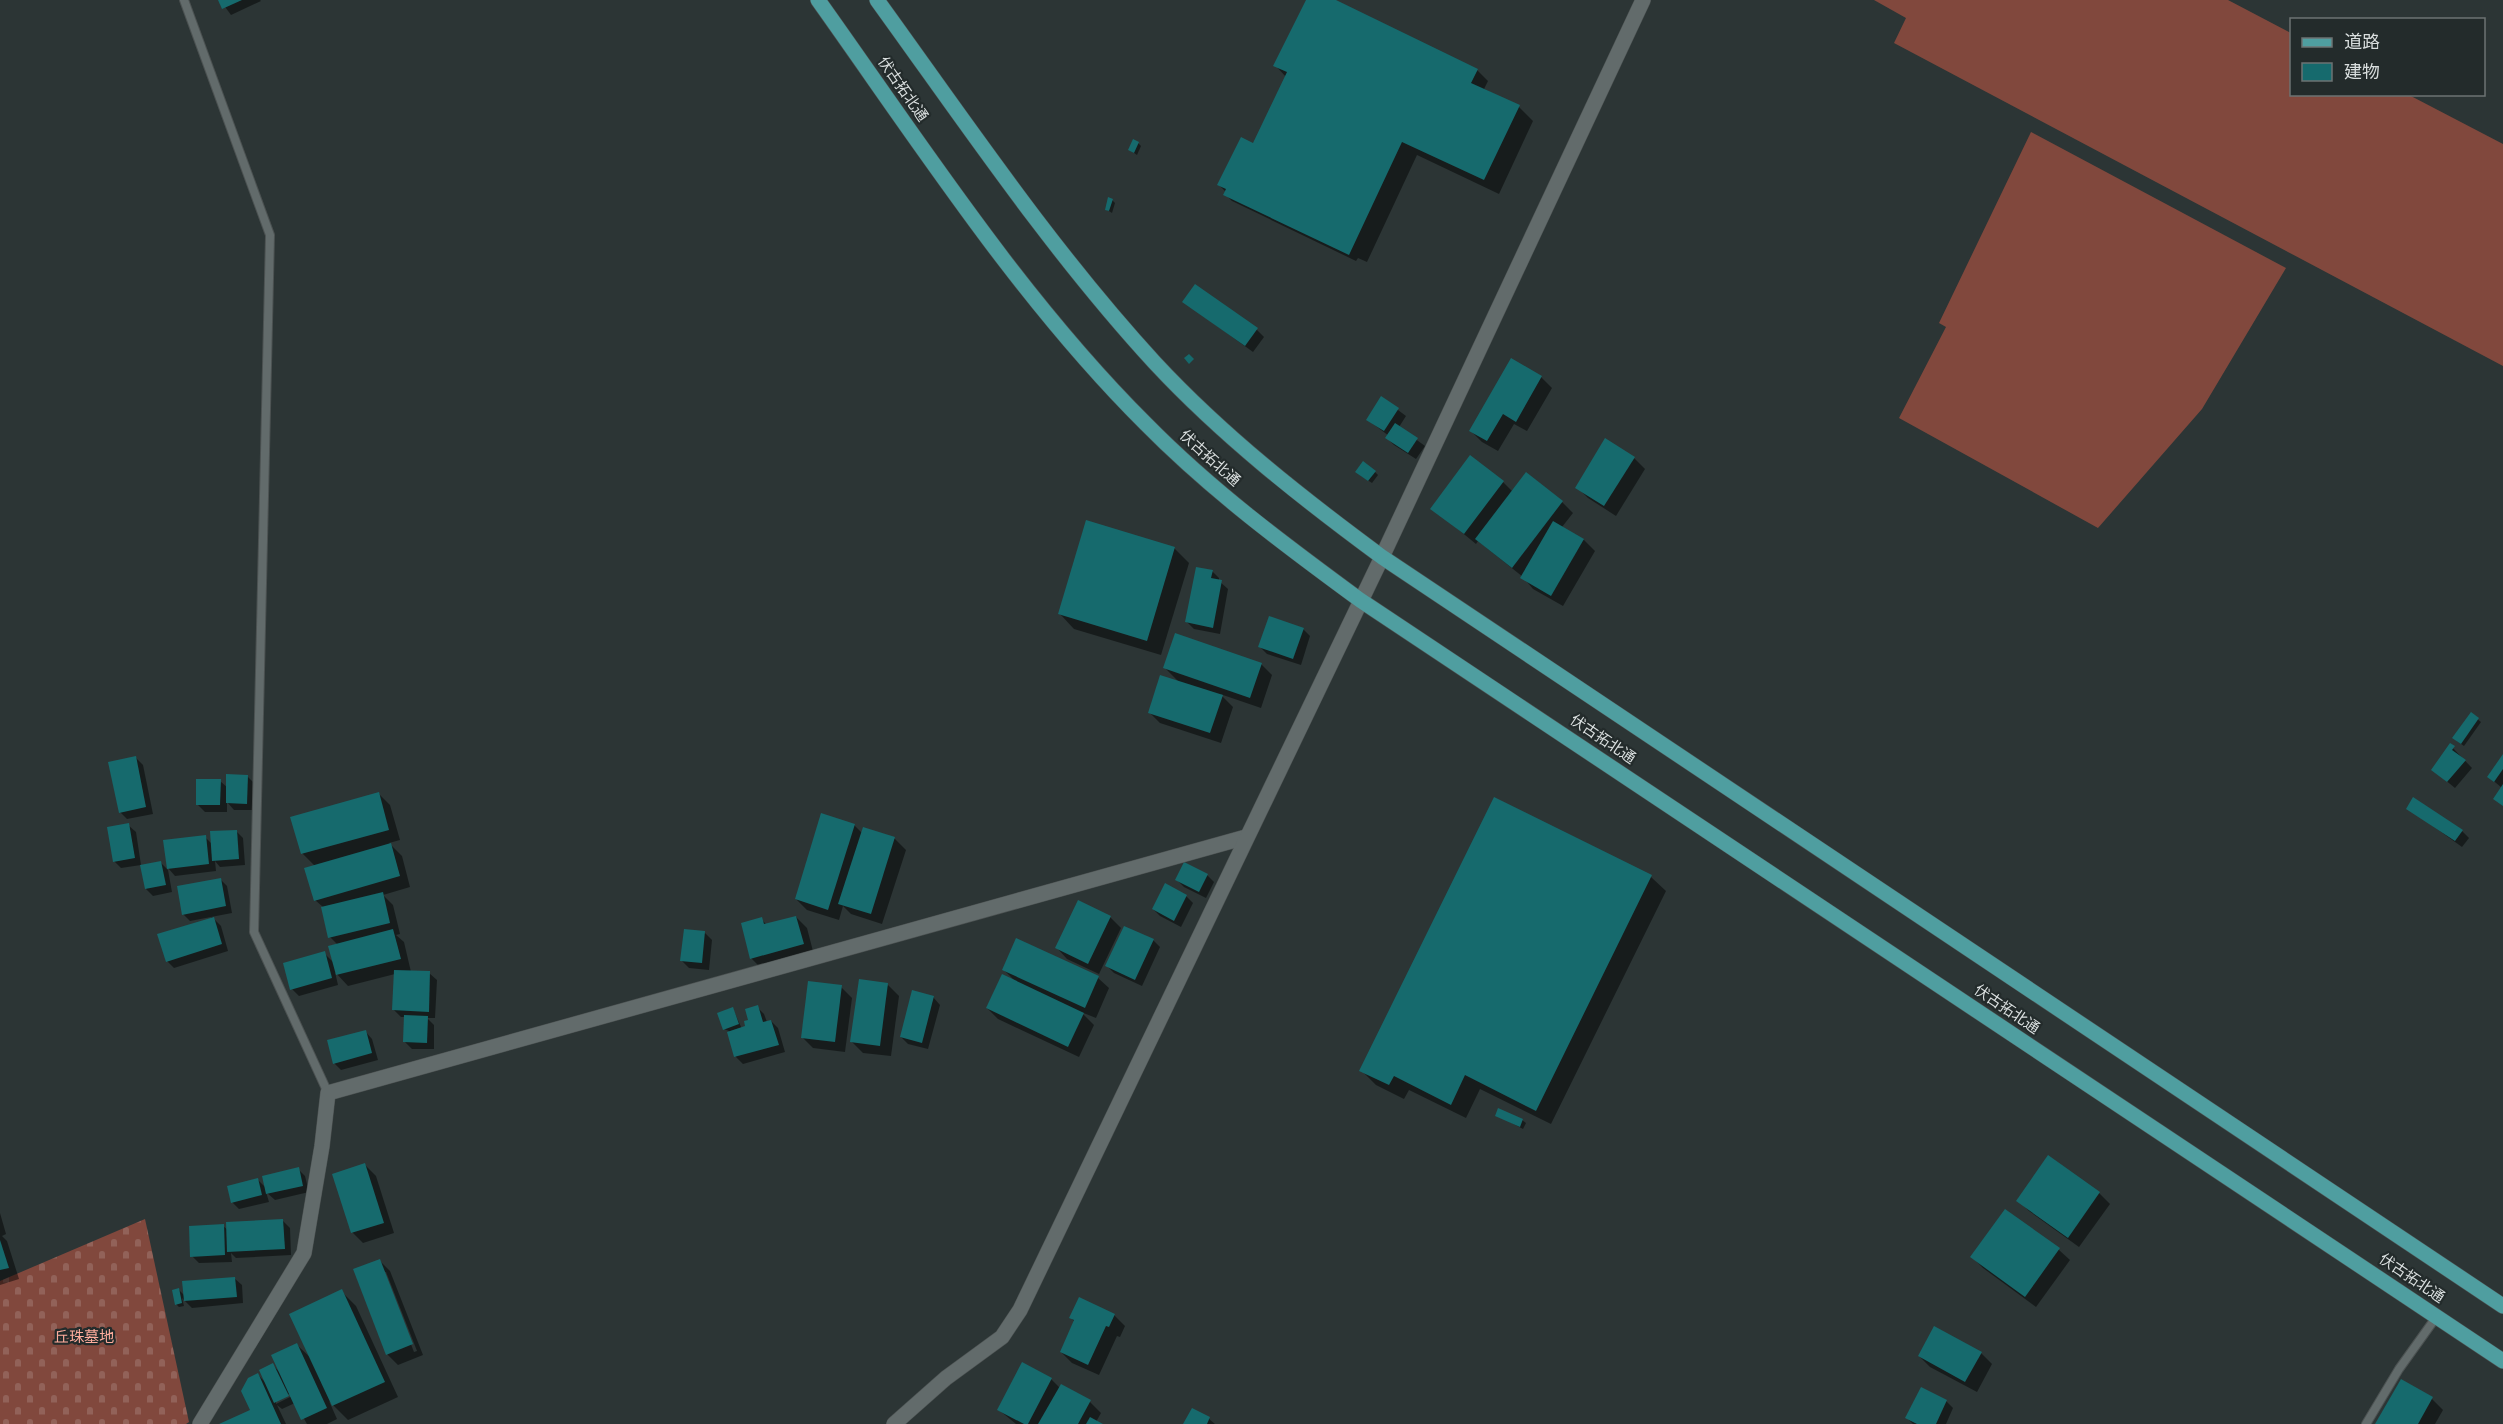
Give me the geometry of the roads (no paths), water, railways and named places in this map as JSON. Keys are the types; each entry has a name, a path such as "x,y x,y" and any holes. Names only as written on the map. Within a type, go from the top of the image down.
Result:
{"main road":[{"name":"伏古拓北通","path":"818,0 1016,275 1081,355 1145,424 1208,482 1284,545 1360,600 2503,1361"},
{"name":"伏古拓北通","path":"877,0 1023,202 1098,299 1156,364 1216,424 1288,487 1382,557 2503,1306"}],"street":[{"path":"894,1423 946,1377 1002,1337 1020,1310 1382,557 1643,0"},
{"path":"200,1424 304,1253 322,1146 328,1093 1246,837"}],"lane":[{"path":"184,0 270,235 254,932 328,1093"},
{"path":"2366,1424 2399,1369 2437,1317"}],"park label":[{"name":"丘珠墓地","path":"84,1337"}]}
